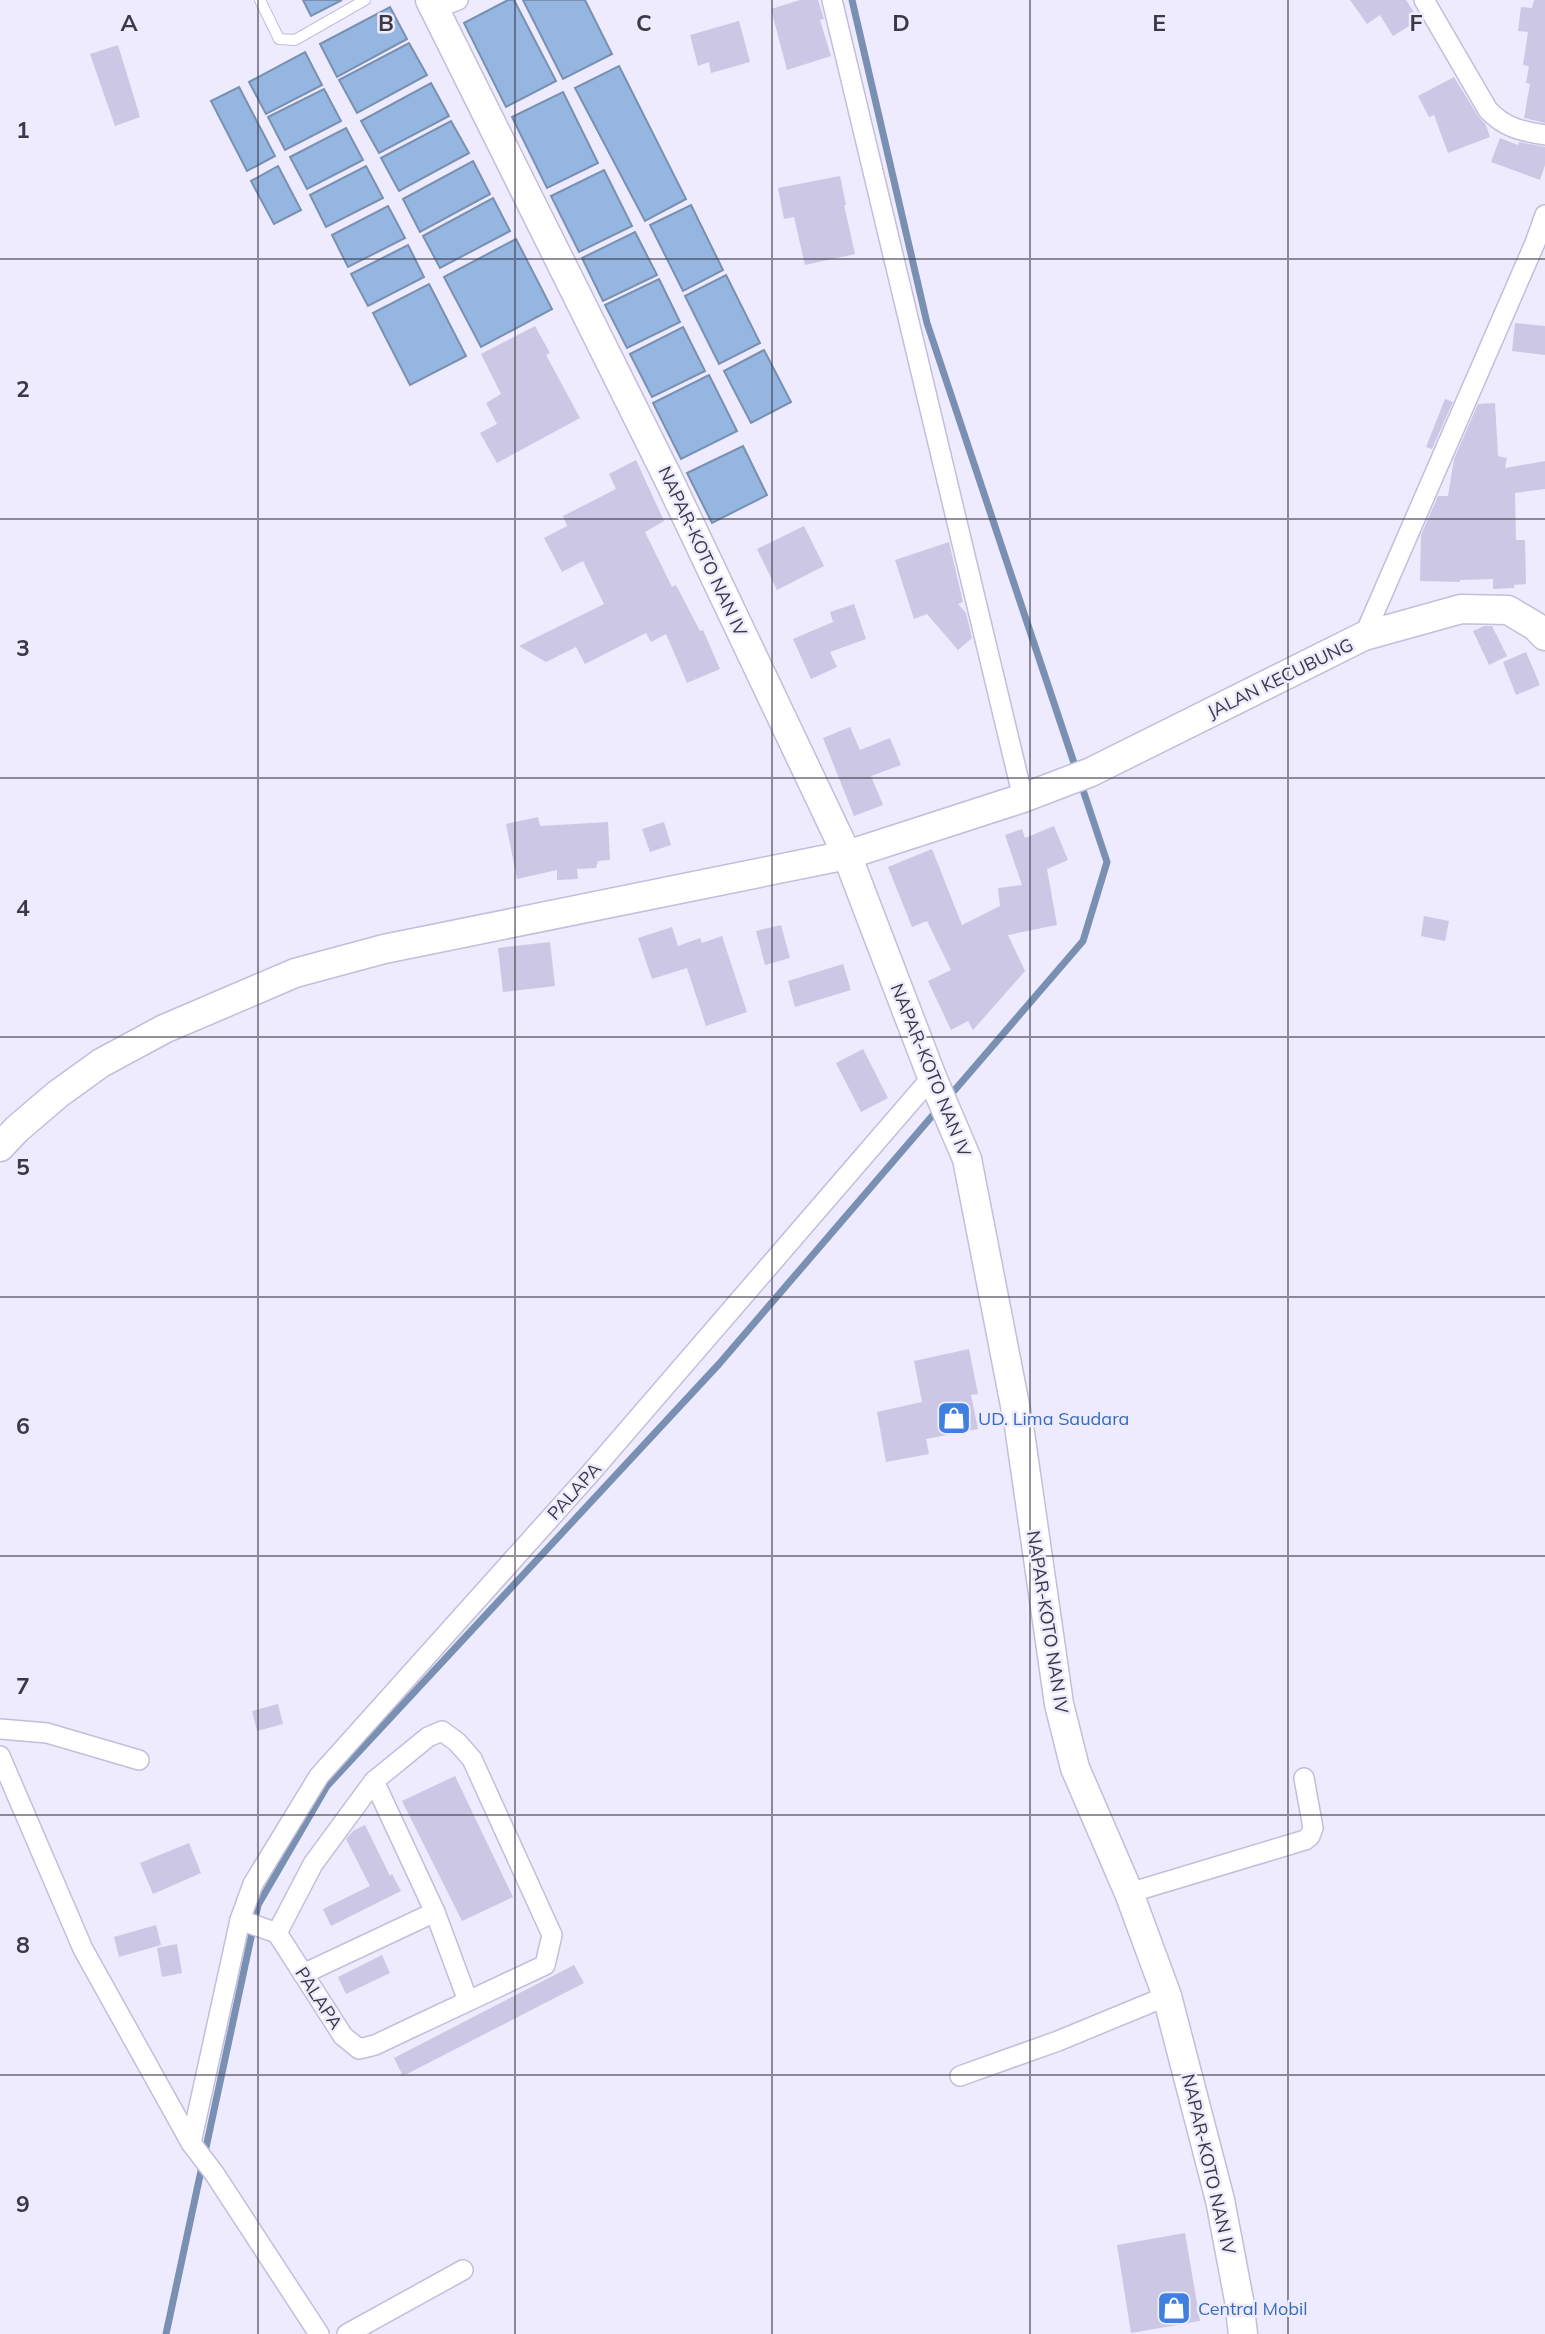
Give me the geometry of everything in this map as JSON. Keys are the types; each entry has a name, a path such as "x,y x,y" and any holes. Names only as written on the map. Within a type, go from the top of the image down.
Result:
{"street":[{"path":"832,0 1023,798"},
{"path":"1424,0 1488,110 1513,130 1545,135"},
{"name":"NAPAR-KOTO NAN IV","path":"441,3 847,855 967,1159 1019,1426 1059,1704 1075,1768 1129,1893 1167,1996 1220,2200 1243,2334"},
{"name":"JALAN KECUBUNG","path":"0,1147 58,1094 101,1063 164,1029 295,973 384,949 847,855 1023,798 1091,772 1364,636 1540,243 1545,215"},
{"path":"1364,636 1461,609 1508,610 1535,626 1545,636"},
{"name":"PALAPA","path":"193,2146 258,1926 253,1884 319,1776 934,1081"},
{"path":"0,1730 47,1733 139,1760"},
{"name":"PALAPA","path":"258,1926 303,1974 343,2036 359,2049 375,2045 545,1965 552,1936 472,1759 457,1741 442,1731 428,1737 374,1781"},
{"path":"0,1756 83,1949 193,2146 214,2173 319,2334"},
{"path":"1129,1893 1305,1840 1313,1828 1304,1778"},
{"path":"258,1926 313,1864 374,1781 435,1912 468,2001"},
{"path":"303,1974 435,1912"},
{"path":"960,2076 1058,2041 1167,1996"},
{"path":"347,2334 463,2270"}],"lane":[{"path":"260,0 279,39 295,40 365,0"}],"water":[{"path":"303,0 342,0 311,16"},
{"path":"508,0 514,0 556,81 506,107 464,23"},
{"path":"523,0 585,0 612,54 563,79"},
{"path":"390,7 407,39 337,77 320,44"},
{"path":"409,43 427,75 357,113 339,80"},
{"path":"305,52 322,85 266,114 249,82"},
{"path":"619,66 686,199 645,221 575,88"},
{"path":"431,83 449,116 379,153 361,121"},
{"path":"239,87 275,156 247,171 211,101"},
{"path":"324,89 341,121 285,150 268,117"},
{"path":"563,92 598,163 547,188 512,117"},
{"path":"451,121 469,153 399,191 381,158"},
{"path":"346,128 363,160 307,189 290,157"},
{"path":"473,161 490,194 420,232 403,199"},
{"path":"278,166 301,210 274,224 251,181"},
{"path":"366,166 383,198 326,227 310,195"},
{"path":"604,170 632,226 579,252 551,196"},
{"path":"493,198 510,231 440,268 423,236"},
{"path":"691,205 723,270 683,291 650,225"},
{"path":"388,206 405,238 348,267 332,235"},
{"path":"635,232 657,275 603,301 582,258"},
{"path":"516,239 552,309 481,347 444,277"},
{"path":"408,245 424,277 368,306 351,274"},
{"path":"726,275 760,343 719,364 685,296"},
{"path":"659,279 680,322 627,348 605,305"},
{"path":"429,284 466,356 410,385 373,313"},
{"path":"683,327 705,371 652,397 630,354"},
{"path":"764,350 791,402 751,423 724,371"},
{"path":"709,375 737,431 681,459 653,403"},
{"path":"743,446 767,495 712,523 687,473"}],"building":[{"path":"800,0 818,0 824,19 820,20 831,56 787,70 771,9"},
{"path":"1350,0 1406,0 1419,20 1393,36 1380,15 1367,24"},
{"path":"1534,0 1545,0 1545,123 1524,118 1530,84 1526,83 1529,66 1523,65 1528,32 1518,31 1521,7 1532,8"},
{"path":"739,21 750,62 711,73 709,62 698,66 690,35"},
{"path":"118,45 140,117 115,126 90,54"},
{"path":"1454,77 1486,125 1490,137 1448,153 1434,115 1429,117 1418,96"},
{"path":"1500,138 1518,145 1519,142 1545,147 1545,165 1540,180 1491,162"},
{"path":"840,176 855,254 805,265 794,217 784,219 778,188"},
{"path":"1515,323 1545,326 1545,355 1512,351"},
{"path":"535,326 550,353 546,355 580,418 497,463 480,433 497,424 486,403 501,394 481,354"},
{"path":"1445,399 1453,402 1432,449 1426,447"},
{"path":"1495,403 1498,456 1507,458 1505,468 1545,461 1545,489 1515,493 1516,540 1525,540 1526,584 1514,585 1514,588 1493,589 1493,579 1420,581 1421,535 1438,496 1448,496 1454,459 1478,404"},
{"path":"636,460 664,521 645,532 672,587 676,585 700,631 703,630 720,669 687,683 666,634 651,642 646,633 585,664 576,647 546,662 519,646 604,604 583,561 562,572 544,538 567,526 563,516 616,489 609,474"},
{"path":"804,526 824,566 777,590 757,549"},
{"path":"949,542 963,602 958,604 966,613 972,638 958,650 927,614 914,619 895,560"},
{"path":"854,604 866,639 830,652 837,667 811,679 793,639 833,622 830,612"},
{"path":"1492,626 1507,656 1489,665 1473,631"},
{"path":"1526,652 1540,685 1516,695 1503,662"},
{"path":"850,727 860,750 890,738 901,765 871,776 883,805 854,816 823,738"},
{"path":"538,817 540,826 608,822 610,860 598,861 596,868 577,869 578,879 557,880 557,870 517,879 506,824"},
{"path":"664,822 671,845 650,852 642,829"},
{"path":"1054,826 1068,860 1047,869 1057,925 1008,935 1025,971 973,1030 968,1021 951,1030 928,981 951,970 927,921 912,927 888,867 932,849 962,925 1000,906 998,888 1022,885 1005,835 1022,829 1025,838"},
{"path":"1424,916 1449,921 1445,941 1421,936"},
{"path":"781,925 790,958 765,965 756,931"},
{"path":"672,927 678,946 700,938 702,943 722,936 747,1012 706,1026 687,968 652,979 638,938"},
{"path":"550,942 555,986 503,992 498,948"},
{"path":"843,964 851,990 795,1007 788,981"},
{"path":"863,1049 888,1098 861,1112 836,1063"},
{"path":"969,1349 978,1394 971,1395 978,1429 926,1439 929,1454 886,1462 877,1412 922,1402 914,1361"},
{"path":"278,1704 283,1724 257,1731 252,1711"},
{"path":"455,1776 513,1897 462,1921 402,1801"},
{"path":"365,1825 390,1876 392,1874 401,1891 331,1926 323,1909 370,1886 346,1839 353,1831"},
{"path":"189,1843 201,1873 153,1894 140,1863"},
{"path":"156,1925 161,1945 119,1957 114,1937"},
{"path":"177,1944 182,1973 162,1977 157,1948"},
{"path":"382,1955 390,1973 346,1994 338,1977"},
{"path":"574,1965 584,1983 403,2076 394,2058"},
{"path":"1185,2233 1200,2321 1131,2333 1117,2245"}],"waterway":[{"path":"852,0 927,323 1077,772"},
{"path":"947,1099 1083,941 1107,862 1081,784"},
{"path":"166,2334 258,1905 327,1786 719,1364 939,1108"}],"place":[{"name":"UD. Lima Saudara","path":"954,1418"},
{"name":"Central Mobil","path":"1174,2308"}]}
